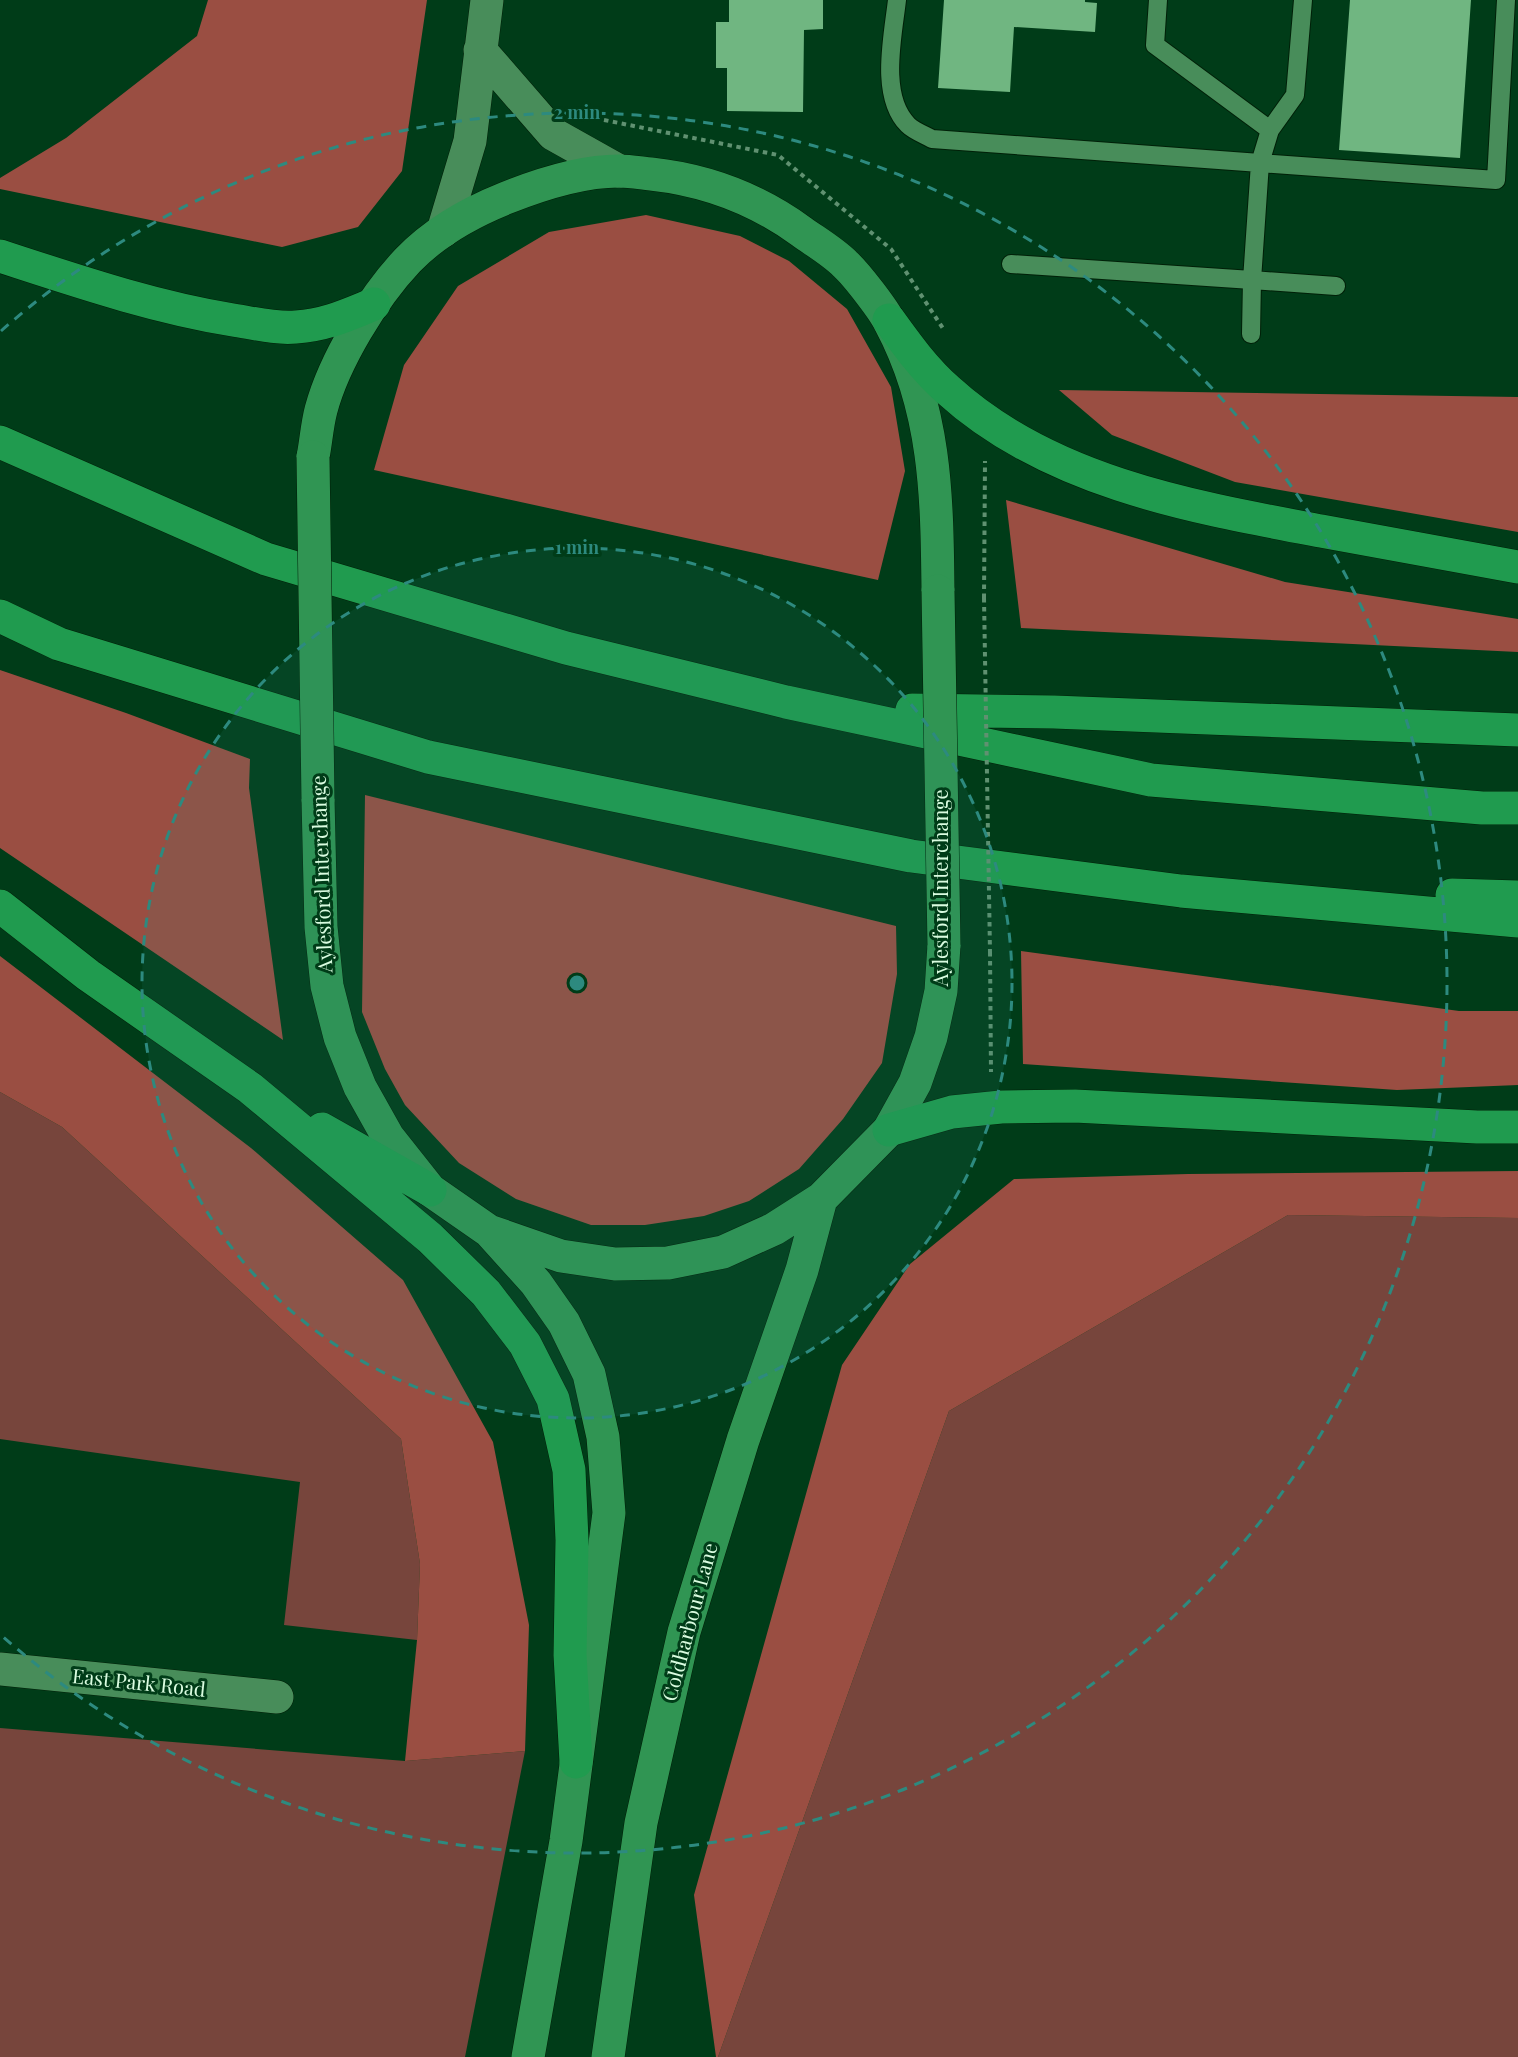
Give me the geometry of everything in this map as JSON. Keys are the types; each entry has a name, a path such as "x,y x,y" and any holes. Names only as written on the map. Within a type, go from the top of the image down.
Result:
{"highway":[{"path":"0,256 110,292 186,312 259,324 294,327 330,322 374,304"},
{"path":"890,320 916,357 947,390 982,417 1028,446 1080,470 1138,490 1196,506 1518,567"},
{"path":"0,442 266,559 566,648 817,708 1151,780 1482,808 1518,808"},
{"path":"0,616 59,644 428,757 911,856 1181,891 1518,921"},
{"path":"817,708 1054,712 1518,730"},
{"path":"1181,891 1518,897"},
{"path":"0,906 88,975 250,1088 430,1238 486,1293 525,1344 553,1399 569,1470 572,1540 570,1655 576,1762"},
{"path":"250,1088 430,1190"},
{"path":"889,1130 952,1112 1001,1107 1064,1107 1477,1127 1518,1127"}],"main road":[{"name":"Aylesford Interchange","path":"620,171 681,177 736,193 783,218 846,264 890,320 909,365 923,408 932,450 937,496 944,945 941,991 931,1037 915,1083 889,1130 822,1198 774,1229 723,1252 668,1263 615,1264 561,1256 489,1230 430,1190 388,1137 360,1087 340,1037 327,986 321,927 313,457 320,411 336,366 374,304 409,260 443,231 488,205 530,188 578,176 620,171"},
{"name":"Coldharbour Lane","path":"608,2057 641,1822 684,1632 743,1440 802,1270 822,1198"},
{"path":"489,1230 536,1283 564,1323 589,1374 603,1437 609,1513 566,1841 528,2057"}],"street":[{"path":"443,231 470,141 487,0"},
{"path":"480,50 553,134 620,171"},
{"name":"East Park Road","path":"0,1669 277,1697"}],"lane":[{"path":"897,0 890,68 895,107 909,126 932,139 1496,180 1506,0"},
{"path":"1158,0 1155,45 1270,130"},
{"path":"1251,334 1252,280 1260,164 1270,130 1295,95 1303,0"},
{"path":"1011,264 1336,286"}],"path":[{"path":"984,598 991,1082"}],"shaded area":[{"path":"208,0 427,0 402,171 358,227 282,247 0,189 0,178 66,138 197,36"},
{"path":"646,215 740,236 789,261 847,309 891,387 905,471 878,580 374,470 404,365 458,286 549,232"},
{"path":"1059,390 1518,397 1518,532 1235,482 1112,435"},
{"path":"1006,500 1285,582 1518,619 1518,652 1021,628"},
{"path":"0,670 250,759 249,788 283,1040 0,848"},
{"path":"365,795 896,926 897,974 882,1063 843,1119 799,1169 749,1201 704,1216 645,1225 591,1225 516,1199 459,1163 405,1105 385,1069 362,1012"},
{"path":"1021,951 1459,1011 1518,1011 1518,1085 1397,1090 1023,1064"},
{"path":"0,956 251,1148 403,1280 493,1442 529,1625 525,1751 405,1761 417,1640 420,1564 401,1439 62,1127 0,1092"},
{"path":"0,1092 62,1127 401,1439 420,1564 417,1640 284,1625 300,1482 0,1439"},
{"path":"1518,1171 1518,1218 1288,1215 949,1411 718,2057 716,2057 694,1895 842,1365 910,1264 1014,1179 1188,1174"},
{"path":"1288,1215 1518,1218 1518,2057 718,2057 949,1411"},
{"path":"0,1728 405,1761 525,1751 465,2057 0,2057"}],"building":[{"path":"729,0 823,0 823,29 804,30 803,112 727,111 727,68 716,68 716,22 729,22"},
{"path":"944,0 1085,0 1085,2 1097,3 1095,32 1014,27 1010,92 938,88"},
{"path":"1350,0 1471,0 1460,158 1339,150"}]}
